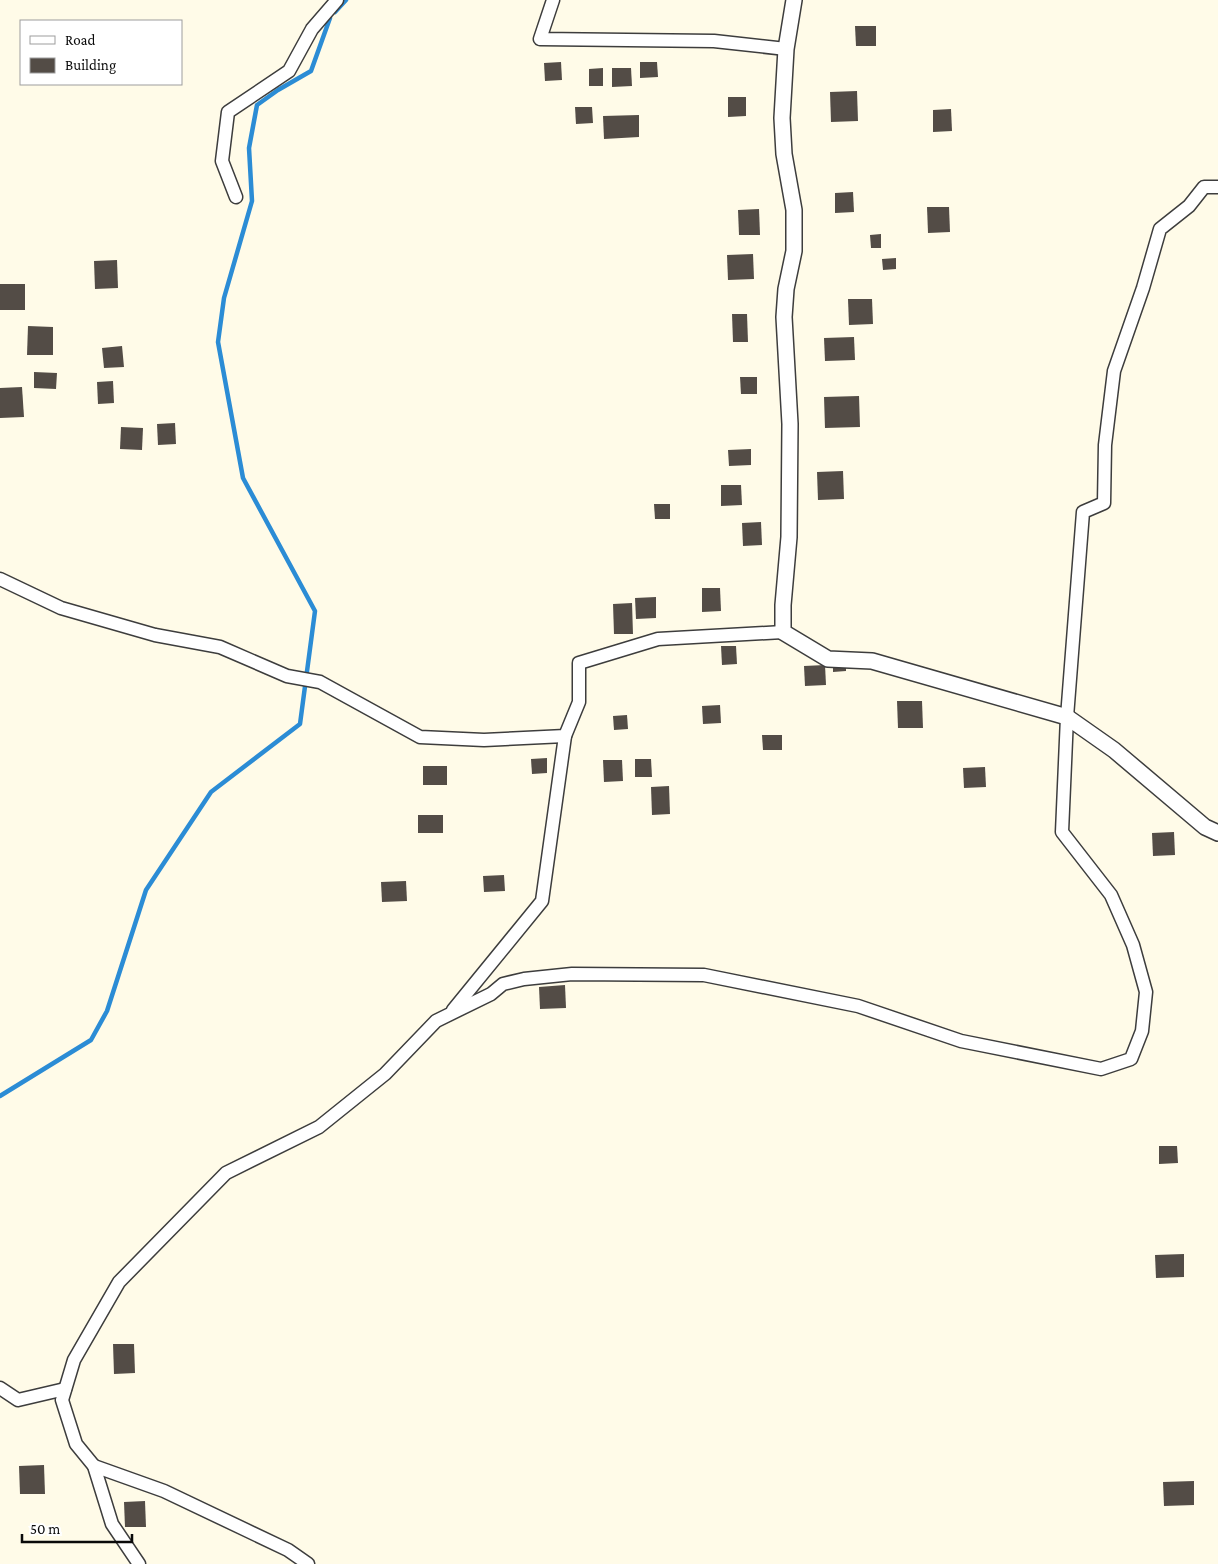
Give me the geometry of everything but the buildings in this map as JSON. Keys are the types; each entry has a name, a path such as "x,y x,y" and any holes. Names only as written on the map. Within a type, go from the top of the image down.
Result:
{"street":[{"path":"236,197 222,161 228,112 289,71 312,29 337,0"},
{"path":"554,0 540,39 714,41 786,49"},
{"path":"783,632 783,605 789,537 790,424 784,316 786,289 794,251 794,210 784,154 782,118 786,49 794,0"},
{"path":"139,1564 112,1524 94,1466 76,1444 62,1400 74,1360 119,1282 226,1173 319,1127 385,1074 436,1021 491,994 503,984 524,978 572,974 704,975 858,1006 961,1041 1101,1069 1131,1059 1142,1031 1146,992 1133,945 1111,894 1062,832 1067,717 1083,512 1104,503 1105,445 1114,371 1143,288 1160,229 1189,206 1204,187 1218,188"},
{"path":"0,579 61,608 155,634 220,647 287,676 320,682 420,737 484,740 564,736"},
{"path":"450,1014 542,901 564,736 579,702 579,663 658,639 783,632 828,659 872,661 1067,717 1114,750 1206,827 1218,833"},
{"path":"0,1388 18,1400 65,1389"},
{"path":"94,1466 164,1491 288,1550 308,1564"}],"waterway":[{"path":"335,12 346,0"},
{"path":"0,1096 91,1040 107,1011 146,890 211,792 300,724 315,611 243,478 218,342 224,298 252,201 249,148 257,105 278,90 311,71 330,18"}]}
